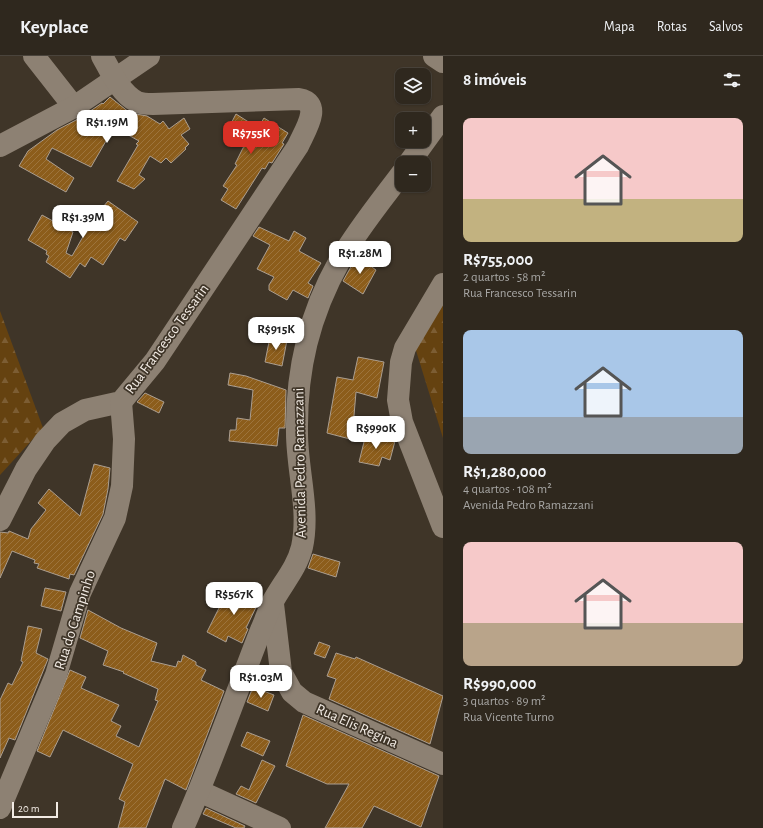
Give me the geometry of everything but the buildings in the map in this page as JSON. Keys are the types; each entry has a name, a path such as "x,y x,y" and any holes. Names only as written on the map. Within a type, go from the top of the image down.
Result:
{"street":[{"path":"34,56 74,107"},
{"path":"102,56 115,80"},
{"path":"0,146 74,107 149,56"},
{"path":"434,56 443,62"},
{"name":"Rua Francesco Tessarin","path":"0,520 26,469 44,441 62,423 85,410 121,402 155,360 298,146 312,113 310,105 306,100 153,104 138,103 128,96 115,80"},
{"path":"414,156 443,116"},
{"name":"Avenida Pedro Ramazzani","path":"183,828 273,603 293,568 302,548 304,530 297,448 297,417 298,383 305,343 319,302 340,259 366,220 395,182"},
{"path":"443,284 405,348 401,362 398,400 402,422 443,527"},
{"name":"Rua do Campinho","path":"0,808 56,675 80,593 115,518 122,486 124,447 121,402"},
{"name":"Rua Elis Regina","path":"273,603 282,672 292,692 304,702 443,764"},
{"path":"199,791 280,828"}],"green space":[{"path":"443,296 443,438 414,344"},
{"path":"0,311 43,428 0,475"}]}
